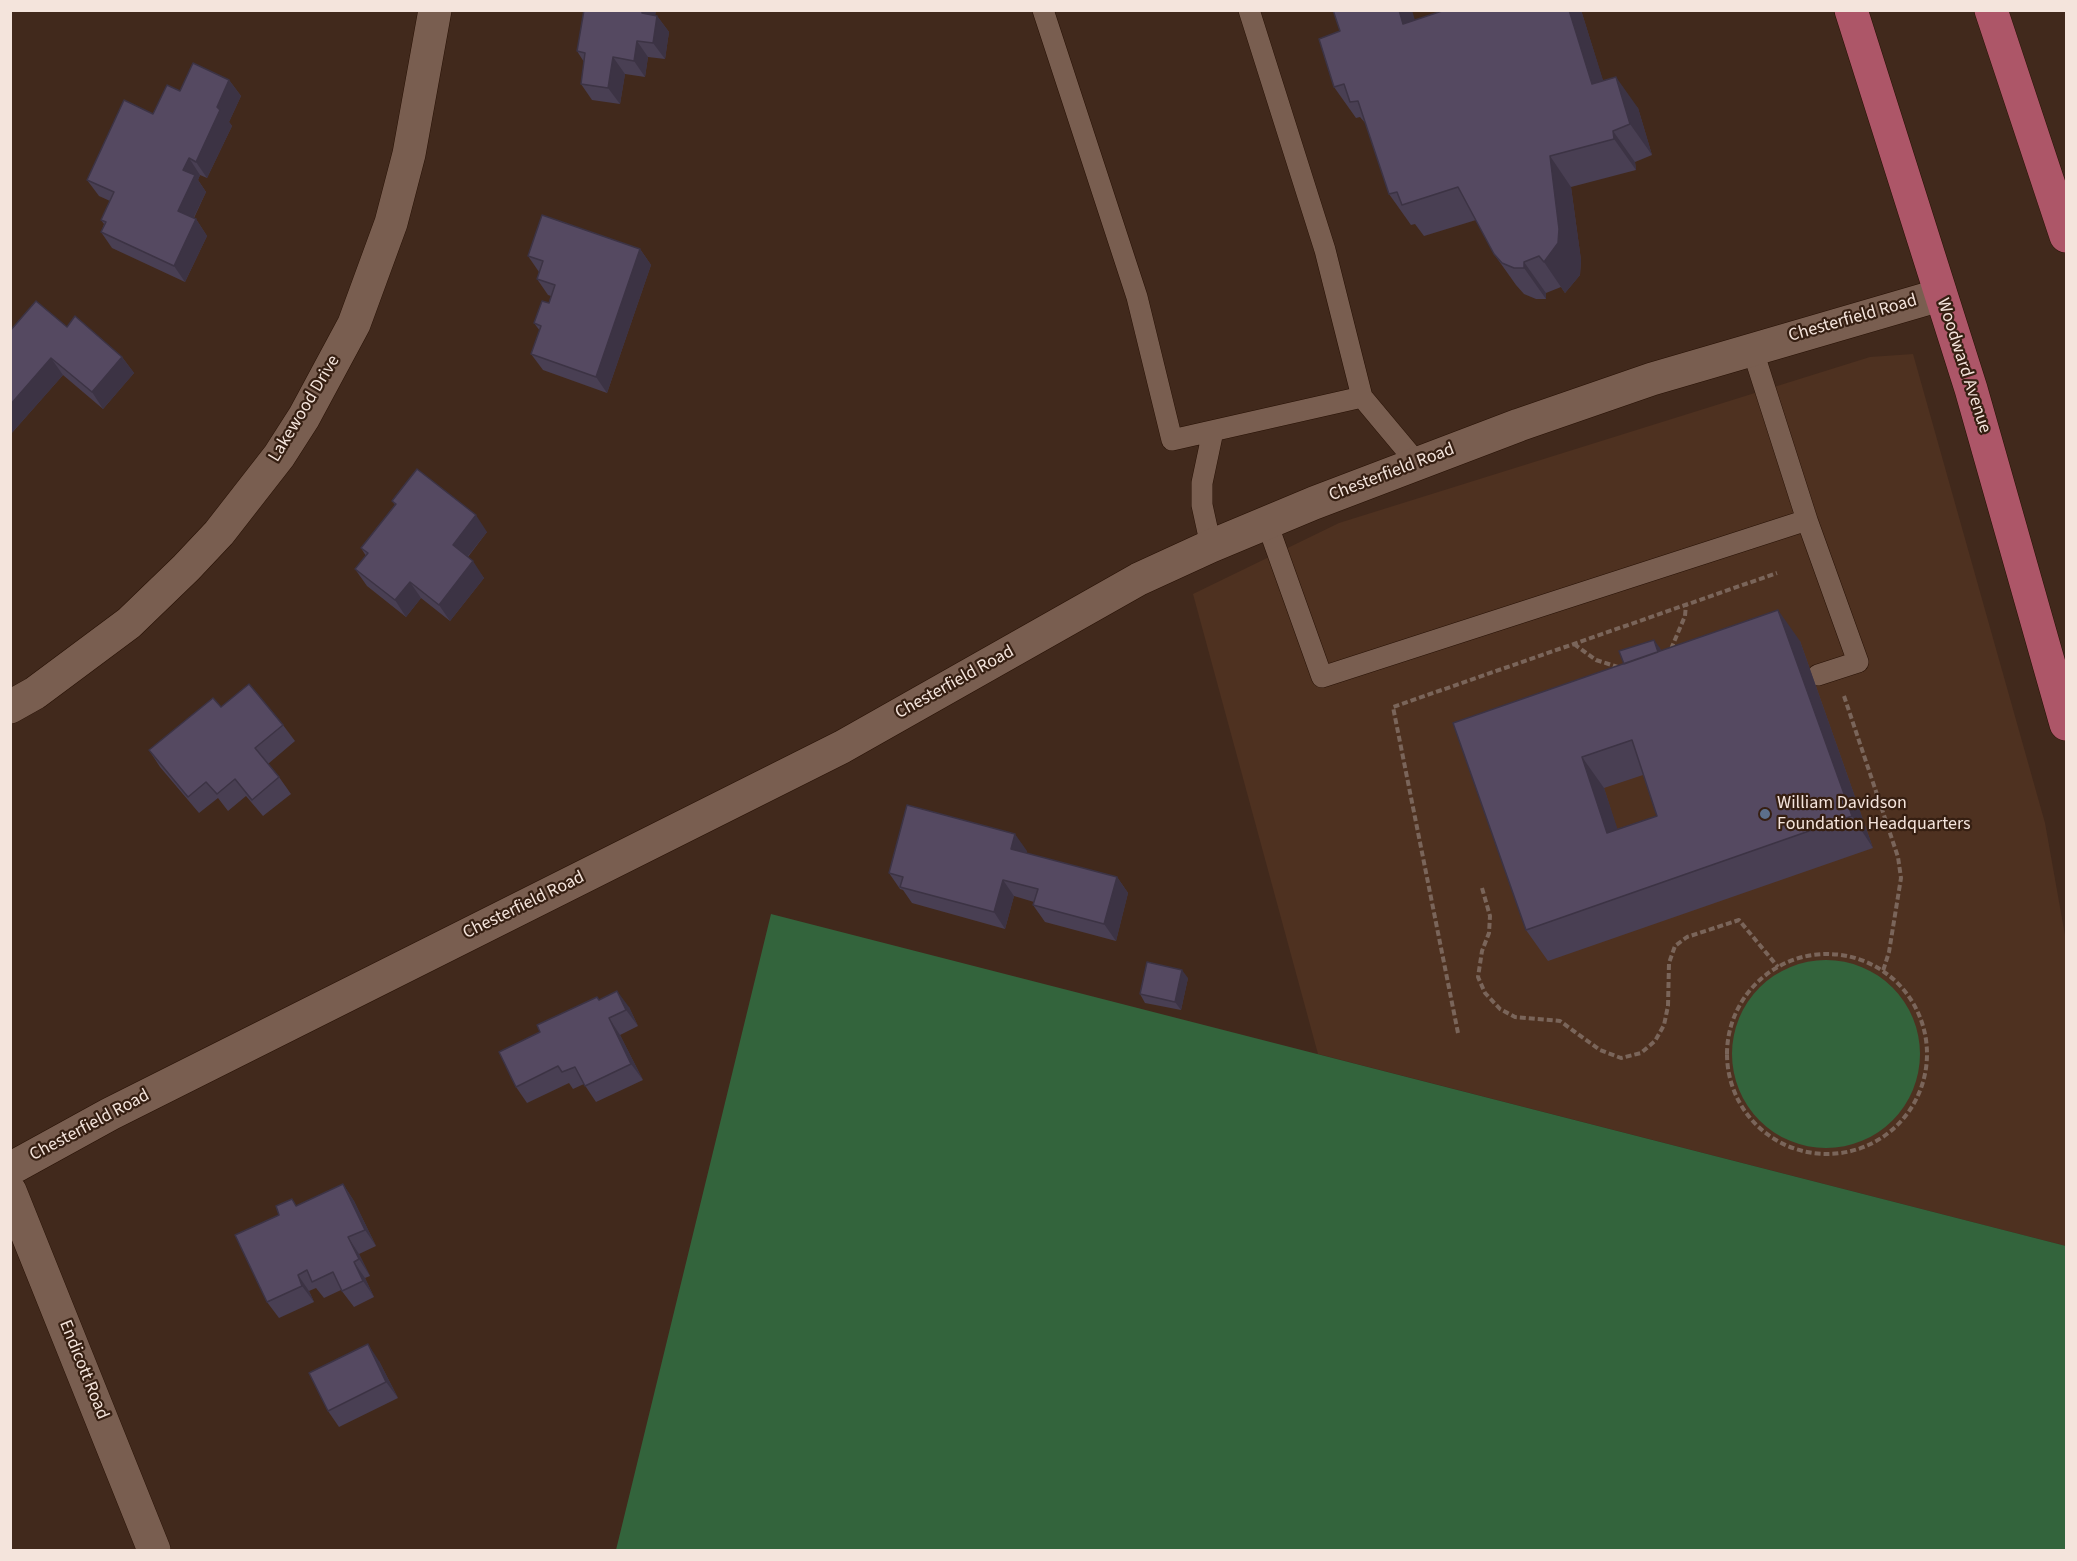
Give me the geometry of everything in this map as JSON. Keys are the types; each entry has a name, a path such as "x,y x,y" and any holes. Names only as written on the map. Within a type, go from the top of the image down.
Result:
{"main road":[{"path":"1991,10 2067,236"},
{"name":"Woodward Avenue","path":"1863,17 1940,295 1971,389 2067,724"}],"street":[{"name":"Lakewood Drive","path":"10,706 35,693 129,623 186,568 219,533 279,456 304,417 354,324 391,223 409,154 435,10"},
{"name":"Chesterfield Road","path":"10,1169 110,1114 842,747 1139,579 1210,546 1519,425 1752,348 1940,295"},
{"name":"Endicott Road","path":"10,1191 154,1551"}],"lane":[{"path":"1043,10 1137,297 1172,440 1362,398"},
{"path":"1249,10 1325,250 1362,398 1418,464"},
{"path":"1752,348 1807,520 1858,662 1827,673"},
{"path":"1210,546 1202,506 1202,483 1213,431"},
{"path":"1267,523 1322,677 1807,520"}],"path":[{"path":"1458,1033 1392,707 1777,573"},
{"path":"1665,654 1674,647 1686,604"},
{"path":"1574,643 1596,660 1623,669"},
{"path":"1827,673 1898,857 1901,878 1889,952 1883,970"},
{"path":"1482,888 1490,916 1489,933 1482,951 1478,976 1485,993 1500,1009 1515,1017 1560,1021 1600,1050 1621,1058 1641,1053 1655,1041 1664,1025 1668,1006 1669,963 1675,946 1687,936 1739,920 1778,967"},
{"path":"1823,953 1864,961 1883,970 1899,984 1921,1019 1926,1039 1927,1060 1924,1080 1905,1117 1889,1132 1852,1150 1832,1153 1811,1152 1772,1137 1756,1124 1733,1088 1727,1047 1731,1027 1750,990 1778,967 1802,957 1823,953"}],"shaded area":[{"path":"1913,354 2045,823 2066,941 2066,1246 1318,1054 1193,594 1339,523 1870,357"}],"green space":[{"path":"771,914 2066,1246 2066,1550 616,1550"},
{"path":"1826,960 1862,967 1886,981 1899,994 1913,1018 1920,1054 1913,1090 1899,1114 1886,1127 1862,1141 1826,1148 1790,1141 1766,1127 1753,1114 1739,1090 1732,1054 1739,1018 1753,994 1766,981 1790,967"}],"building":[{"path":"584,10 642,10 642,13 657,16 653,43 637,41 634,61 613,57 608,88 581,84 585,53 577,51"},
{"path":"1333,10 1399,10 1403,24 1445,10 1569,10 1592,84 1616,77 1630,124 1613,131 1614,139 1550,156 1559,229 1558,243 1544,262 1539,256 1524,262 1524,268 1514,268 1502,263 1494,254 1458,187 1402,205 1397,192 1389,194 1358,101 1350,102 1344,84 1334,87 1319,39 1340,31"},
{"path":"193,63 229,80 217,107 220,110 196,162 189,158 183,170 195,175 178,211 196,219 174,266 101,232 106,222 101,220 114,192 87,180 124,100 153,114 167,85 180,91"},
{"path":"542,215 640,249 596,377 531,354 541,326 534,323 542,301 549,303 555,285 537,279 543,261 528,256"},
{"path":"36,301 67,327 75,316 122,357 92,392 51,358 10,405 10,331"},
{"path":"417,469 476,515 453,545 473,561 439,605 410,582 395,600 355,569 368,553 361,548 396,504 392,501"},
{"name":"William Davidson Foundation Headquarters","path":"1778,610 1852,816 1526,930 1453,723","holes":["1632,740 1657,816 1607,833 1582,757"]},
{"path":"1654,640 1658,652 1624,664 1619,651"},
{"path":"249,684 283,725 255,748 279,777 252,800 235,779 217,794 206,782 188,797 149,750 213,698 221,707"},
{"path":"907,805 1015,834 1011,849 1117,877 1104,924 1033,905 1038,889 1003,880 994,912 900,887 903,877 889,873"},
{"path":"1147,962 1182,970 1175,1002 1140,994"},
{"path":"617,991 626,1010 609,1018 631,1064 585,1086 575,1067 562,1072 558,1066 516,1087 499,1052 540,1032 537,1025 597,997 599,1000"},
{"path":"343,1184 365,1230 348,1237 359,1259 354,1262 363,1281 342,1291 333,1272 312,1282 307,1270 298,1275 302,1286 267,1302 235,1235 279,1215 276,1206 292,1199 296,1206"},
{"path":"368,1344 386,1382 328,1411 309,1373"}],"place":[{"name":"William Davidson Foundation Headquarters","path":"1765,814"}]}
